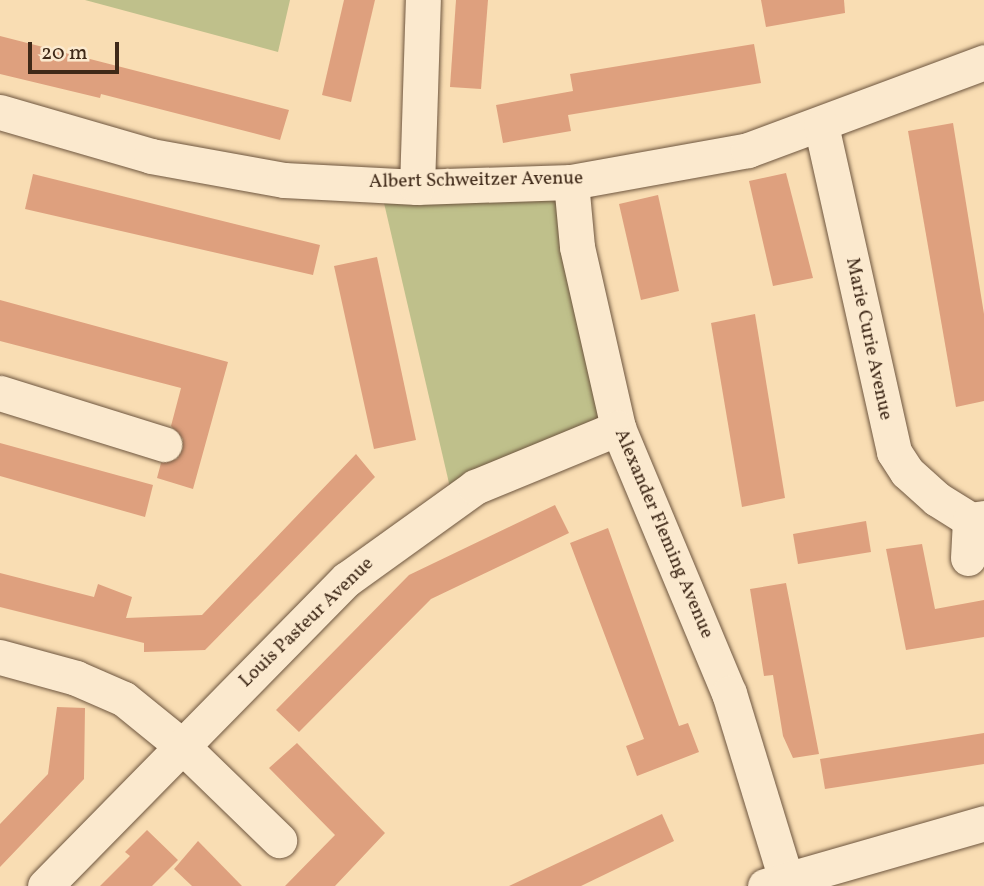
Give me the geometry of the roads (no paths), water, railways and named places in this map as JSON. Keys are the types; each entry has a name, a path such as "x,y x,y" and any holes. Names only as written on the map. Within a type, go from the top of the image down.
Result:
{"street":[{"path":"417,187 422,0"},
{"name":"Albert Schweitzer Avenue","path":"0,111 164,159 284,180 417,187 570,182 748,150 984,62"},
{"name":"Marie Curie Avenue","path":"821,125 894,452 907,472 937,499 977,519 968,558"},
{"name":"Alexander Fleming Avenue","path":"570,182 577,247 618,428 729,693 776,883"},
{"path":"0,393 164,444"},
{"name":"Louis Pasteur Avenue","path":"45,886 347,579 405,533 475,487 618,428"},
{"path":"0,657 108,690 183,747 279,839"},
{"path":"776,883 984,823"}]}
